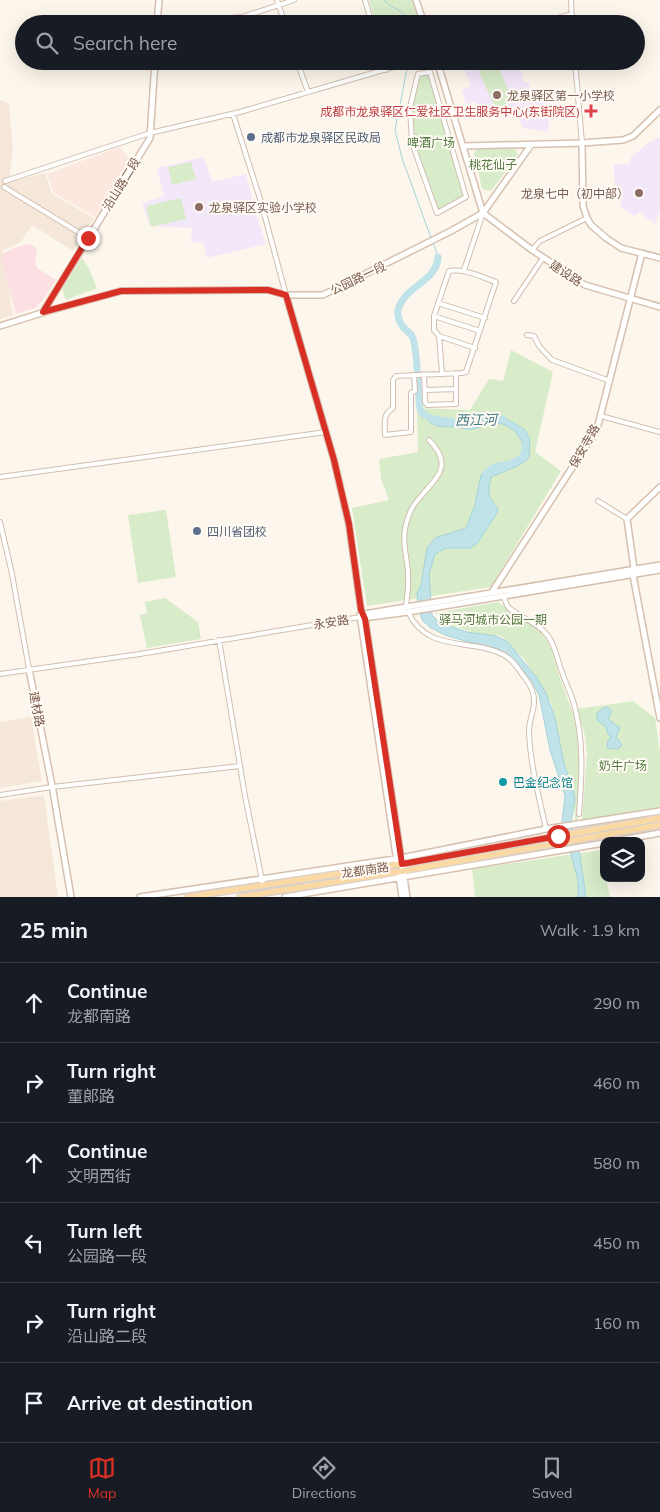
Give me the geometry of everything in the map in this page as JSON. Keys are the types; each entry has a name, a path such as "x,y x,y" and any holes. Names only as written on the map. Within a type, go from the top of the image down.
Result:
{"main road":[{"name":"龙都南路","path":"240,897 586,835 660,818"},
{"name":"龙都南路","path":"586,835 660,825"},
{"name":"龙都南路","path":"188,897 263,885 400,868"}],"street":[{"path":"158,15 159,0"},
{"path":"247,15 278,2 294,0"},
{"path":"365,0 369,15"},
{"path":"416,0 421,15"},
{"path":"568,15 572,14 571,0"},
{"path":"278,2 282,15"},
{"path":"150,133 154,70"},
{"path":"300,70 308,92"},
{"path":"4,181 150,133 233,114 385,70"},
{"path":"440,70 483,214"},
{"path":"576,70 582,143 583,206 587,218 591,225 621,248 660,258"},
{"path":"430,72 466,197 437,212 412,143 410,108 418,74 430,72"},
{"path":"464,146 531,145 623,140 633,136 660,110"},
{"path":"233,114 261,202 334,460 349,524 400,868 402,897"},
{"name":"沿山路二段","path":"43,312 150,138 150,133"},
{"path":"464,270 483,214 531,145"},
{"path":"4,187 88,238"},
{"name":"公园路一段","path":"0,326 43,312 121,291 268,290 286,295 324,295 419,249 483,214"},
{"name":"建设路","path":"483,214 543,258 585,285 660,307"},
{"path":"532,250 540,241 587,218"},
{"path":"653,256 654,250"},
{"name":"保安寺路","path":"492,592 597,429 642,253"},
{"path":"514,301 543,258"},
{"path":"418,375 414,391 411,393 411,432 386,435 385,417 386,412 393,408 393,380 396,376 466,372 475,348 485,318 496,282 464,270 449,271 434,316 434,330 439,336 475,348"},
{"path":"438,303 485,318"},
{"path":"434,316 480,331"},
{"path":"527,335 534,336 539,346 552,360 610,381"},
{"path":"439,336 442,373"},
{"path":"418,375 425,390 425,402 427,405 456,404 456,373"},
{"path":"425,390 456,389"},
{"path":"601,416 660,432"},
{"path":"0,478 326,432"},
{"path":"429,440 437,448 442,458 441,470 437,479 416,501 409,512 404,546 408,575 407,609 411,620 424,634 445,642 485,649 505,656 515,665 527,681 532,691 535,706 529,730 533,764 546,829"},
{"path":"627,519 660,487"},
{"path":"598,501 627,519"},
{"path":"627,519 634,572 658,692 660,718"},
{"name":"建材路","path":"0,522 12,574 52,786 70,897"},
{"path":"438,604 503,596 634,572 660,565"},
{"path":"363,615 438,604 492,592 660,570"},
{"path":"503,596 508,606 542,629 549,638 574,702 580,728 583,769 579,814"},
{"name":"永安路","path":"0,674 140,654 363,615"},
{"path":"219,640 260,878 263,885"},
{"path":"0,795 52,786 240,766"},
{"path":"285,897 546,829 660,810"},
{"path":"641,837 660,834"},
{"path":"140,897 260,878 400,868 600,844"},
{"path":"400,868 407,897"}],"shaded area":[{"name":"龙泉驿区第一小学校","path":"521,70 523,82 529,82 532,98 550,99 548,132 523,128 514,107 493,112 491,107 479,110 475,102 466,104 462,91 471,85 465,71"},
{"path":"0,100 9,104 13,150 10,173 13,181 45,173 52,194 94,218 73,251 32,225 20,243 3,250 13,315 0,319"},
{"name":"龙泉七中（初中部）","path":"660,137 660,210 655,224 639,212 635,216 622,208 614,179 614,165 630,163 631,157 646,144"},
{"path":"120,147 132,162 97,218 54,193 47,174"},
{"name":"龙泉驿区实验小学校","path":"204,157 212,182 246,174 255,211 266,244 207,258 203,243 191,242 192,228 150,226 142,203 164,196 157,168"},
{"path":"30,244 37,249 35,264 38,269 56,280 35,308 16,314 1,258 5,253 14,248"},
{"path":"31,717 42,781 0,788 0,722"},
{"path":"44,795 58,897 0,897 0,801"}],"green space":[{"path":"369,0 412,0 417,15 373,15"},
{"path":"478,70 500,70 513,101 495,108"},
{"name":"啤酒广场","path":"430,72 466,197 437,213 412,143 410,107 418,74"},
{"name":"桃花仙子","path":"477,149 515,149 518,155 491,191 482,189 474,153"},
{"path":"191,162 196,179 172,185 168,167"},
{"path":"181,198 186,219 151,227 146,206"},
{"path":"82,258 97,288 66,300 62,289"},
{"path":"511,350 553,372 535,452 561,471 491,587 367,606 352,508 389,500 381,479 379,459 418,452 417,408 470,410 489,379 503,381"},
{"path":"166,510 176,577 138,583 128,515"},
{"path":"165,598 198,622 201,639 147,648 140,615 147,613 145,602"},
{"name":"驿马河城市公园一期","path":"498,602 513,615 533,625 549,643 570,704 579,739 578,821 575,822 573,788 564,764 551,703 525,660 504,638 498,635 483,635 446,624 436,614"},
{"name":"奶牛广场","path":"633,701 655,718 660,752 660,807 582,820 587,754 585,736 577,709"},
{"path":"600,850 600,882 607,882 610,897 475,897 472,869"}],"water":[{"path":"424,416 440,422 448,419 463,422 505,418 525,430 530,440 529,457 526,461 491,477 489,494 498,509 478,542 471,548 446,548 435,554 429,574 432,615 440,623 467,632 496,636 508,642 537,678 546,693 555,718 564,764 573,789 575,800 571,821 580,856 586,897 578,897 578,880 562,821 565,796 550,750 539,695 531,680 516,662 499,649 445,635 431,628 423,621 418,610 417,593 421,585 427,548 435,538 466,528 475,505 481,475 490,468 506,466 525,453 524,447 516,432 500,424 491,423 467,429 438,426"},
{"path":"608,707 612,711 608,719 620,728 616,737 622,745 618,749 607,748 608,740 611,736 608,734 606,727 597,720 597,713 603,708"}],"waterway":[{"name":"西江河","path":"384,0 387,4 405,15"},
{"name":"西江河","path":"407,70 395,130 402,158 431,238"},
{"name":"西江河","path":"433,242 438,257"},
{"name":"西江河","path":"438,257 433,272 408,293 398,309 398,315 401,323 414,340 420,409 429,418 451,421"},
{"name":"西江河","path":"462,422 503,419"},
{"name":"西江河","path":"486,473 494,467 510,464 523,457 525,444"}],"place":[{"name":"龙泉驿区第一小学校","path":"497,95"},
{"name":"成都市龙泉驿区仁爱社区卫生服务中心(东街院区)","path":"591,111"},
{"name":"成都市龙泉驿区民政局","path":"251,137"},
{"name":"龙泉七中（初中部）","path":"639,193"},
{"name":"龙泉驿区实验小学校","path":"199,207"},
{"name":"四川省团校","path":"197,531"},
{"name":"巴金纪念馆","path":"503,782"}],"route":[{"path":"88,238 43,312 121,291 268,290 286,295 334,460 349,524 402,864 558,836"}]}
